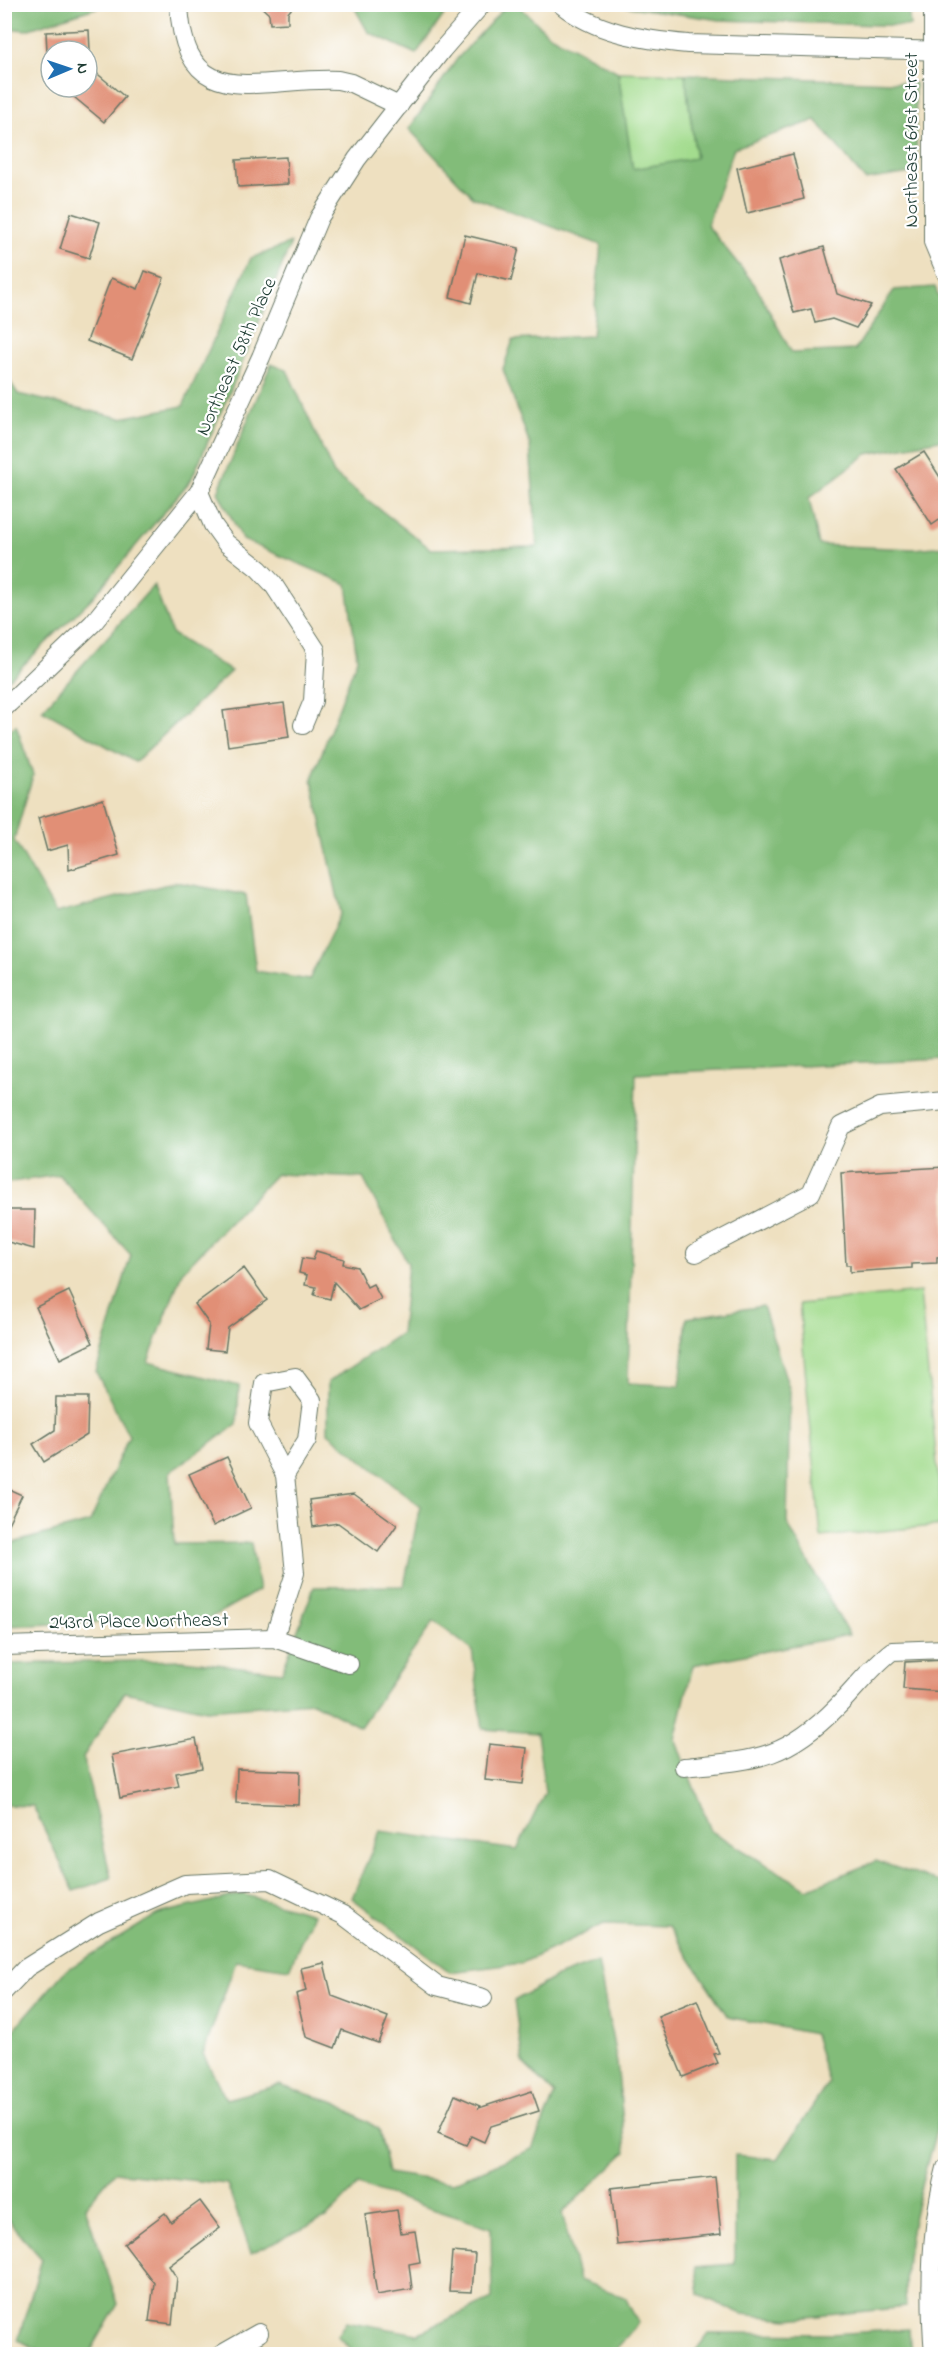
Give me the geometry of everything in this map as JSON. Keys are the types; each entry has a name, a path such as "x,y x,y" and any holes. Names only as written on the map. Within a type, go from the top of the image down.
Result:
{"street":[{"path":"179,4 187,53 196,66 210,77 240,85 338,80 351,83 399,106"},
{"name":"Northeast 58th Place","path":"4,708 93,622 199,492 261,357 320,218 357,159 442,50 482,4"},
{"path":"561,4 590,22 630,35 688,44 939,51"},
{"name":"Northeast 61st Street","path":"933,4 939,51 933,242 945,273"},
{"path":"199,492 213,525 226,543 259,569 273,584 316,650 313,701 303,725"},
{"path":"696,1252 811,1193 841,1126 880,1107 945,1101"},
{"path":"285,1475 307,1440 312,1400 295,1377 264,1383 258,1424 285,1475 295,1573 274,1638 350,1664"},
{"name":"243rd Place Northeast","path":"4,1646 274,1638"},
{"path":"684,1767 761,1758 789,1746 812,1732 892,1651 945,1649"},
{"path":"4,1991 26,1968 99,1922 185,1884 270,1880 343,1915 437,1986 483,1998"},
{"path":"934,2355 931,2318 933,2250 939,2195 945,2168"},
{"path":"222,2355 259,2332"}],"green space":[{"path":"4,5 105,5 26,30 5,28"},
{"path":"353,5 451,5 416,54 368,32"},
{"path":"507,5 518,5 548,34 618,72 633,169 696,158 685,74 915,83 917,172 865,180 816,120 734,148 707,225 755,285 792,353 855,350 894,290 935,287 945,311 945,439 867,454 809,498 819,545 914,549 945,546 945,1059 636,1074 628,1383 680,1386 687,1318 763,1306 790,1391 787,1523 849,1635 693,1665 675,1739 711,1831 807,1889 876,1861 939,1882 945,1880 945,2108 941,2114 928,2160 910,2235 905,2284 906,2307 788,2319 742,2314 699,2295 696,2267 735,2264 735,2155 778,2159 828,2083 814,2034 728,2017 669,1926 604,1924 522,1963 450,1972 352,1898 380,1831 517,1850 545,1793 537,1733 483,1729 472,1650 434,1621 360,1727 313,1702 206,1710 125,1692 83,1757 111,1878 74,1891 33,1806 5,1805 5,1664 183,1660 282,1672 314,1587 404,1586 420,1506 328,1433 328,1382 401,1333 408,1264 363,1178 276,1174 182,1272 148,1362 239,1386 237,1424 170,1472 174,1544 251,1543 259,1590 210,1618 5,1626 5,1545 90,1522 129,1436 96,1372 131,1255 59,1175 5,1183 4,953 9,917 4,872 5,734 16,725 33,775 14,840 56,913 176,882 246,895 256,971 309,980 341,913 312,779 357,659 347,584 243,540 218,492 271,364 287,370 334,474 431,549 537,547 530,445 503,369 513,340 592,336 601,245 473,197 409,129 457,59"},
{"path":"616,5 908,5 910,26 720,20"},
{"path":"618,72 685,74 696,159 632,169"},
{"path":"291,243 239,371 191,480 92,598 5,683 5,374 18,394 121,418 183,406 251,258"},
{"path":"154,585 172,634 231,671 135,762 42,710"},
{"path":"920,1292 943,1525 821,1537 799,1304"},
{"path":"242,1894 313,1914 289,1969 236,1961 203,2054 226,2099 279,2085 336,2103 379,2129 388,2173 452,2183 532,2149 555,2094 523,2063 514,2001 554,1978 598,1962 617,2063 626,2152 562,2213 579,2280 625,2297 638,2323 612,2354 356,2354 337,2336 346,2321 417,2334 492,2299 491,2228 358,2185 326,2218 251,2253 227,2184 114,2172 85,2207 118,2304 89,2354 48,2354 18,2340 42,2259 5,2217 5,2040 65,1971 158,1914"},
{"path":"909,2329 911,2354 693,2354 709,2333 832,2334"}],"building":[{"path":"258,4 295,4 288,13 288,23 270,24 269,14"},
{"path":"89,30 89,39 46,39 46,32"},
{"path":"99,75 125,97 104,122 76,99 99,99"},
{"path":"793,154 804,199 747,213 737,168"},
{"path":"286,157 288,184 238,187 236,160"},
{"path":"71,213 100,222 89,258 60,249"},
{"path":"465,235 519,248 511,281 478,273 471,303 450,297"},
{"path":"824,247 837,294 871,305 856,328 832,319 815,323 811,309 794,313 779,260"},
{"path":"145,271 164,278 132,359 87,341 111,278 138,289"},
{"path":"924,452 945,485 945,516 932,525 896,469"},
{"path":"284,703 289,737 228,746 223,711"},
{"path":"103,799 119,855 69,870 68,845 47,851 38,818"},
{"path":"945,1167 945,1256 937,1257 937,1263 912,1264 912,1268 850,1272 850,1265 846,1265 841,1173"},
{"path":"4,1210 35,1210 34,1249 4,1241"},
{"path":"316,1251 344,1259 343,1264 357,1267 367,1287 373,1284 381,1299 359,1310 334,1282 330,1299 314,1295 316,1287 305,1285 307,1275 299,1273 302,1258 313,1260"},
{"path":"244,1268 267,1300 228,1328 225,1351 206,1349 209,1324 195,1304"},
{"path":"69,1291 93,1343 60,1359 36,1307"},
{"path":"56,1397 88,1397 87,1435 44,1462 33,1444 55,1430"},
{"path":"227,1457 251,1508 213,1526 189,1474"},
{"path":"4,1487 22,1495 4,1532"},
{"path":"354,1494 397,1525 378,1552 338,1523 313,1527 309,1500"},
{"path":"945,1660 945,1692 903,1689 905,1662"},
{"path":"196,1739 202,1768 176,1773 179,1786 120,1798 112,1755"},
{"path":"489,1744 527,1748 523,1784 485,1780"},
{"path":"237,1769 300,1771 299,1805 236,1803"},
{"path":"324,1963 332,1996 388,2017 378,2043 342,2030 335,2048 306,2037 296,1994 306,1991 301,1968"},
{"path":"697,2000 719,2053 714,2054 718,2063 683,2077 658,2016"},
{"path":"532,2091 539,2111 491,2126 484,2142 471,2136 466,2145 438,2133 455,2095 480,2106 479,2108"},
{"path":"715,2177 721,2234 617,2245 611,2188"},
{"path":"200,2201 220,2228 169,2266 177,2278 172,2324 149,2321 154,2283 124,2244 165,2213 171,2222"},
{"path":"397,2210 401,2233 415,2231 420,2262 409,2264 412,2289 377,2295 365,2215"},
{"path":"452,2252 475,2254 472,2292 449,2291"}]}
